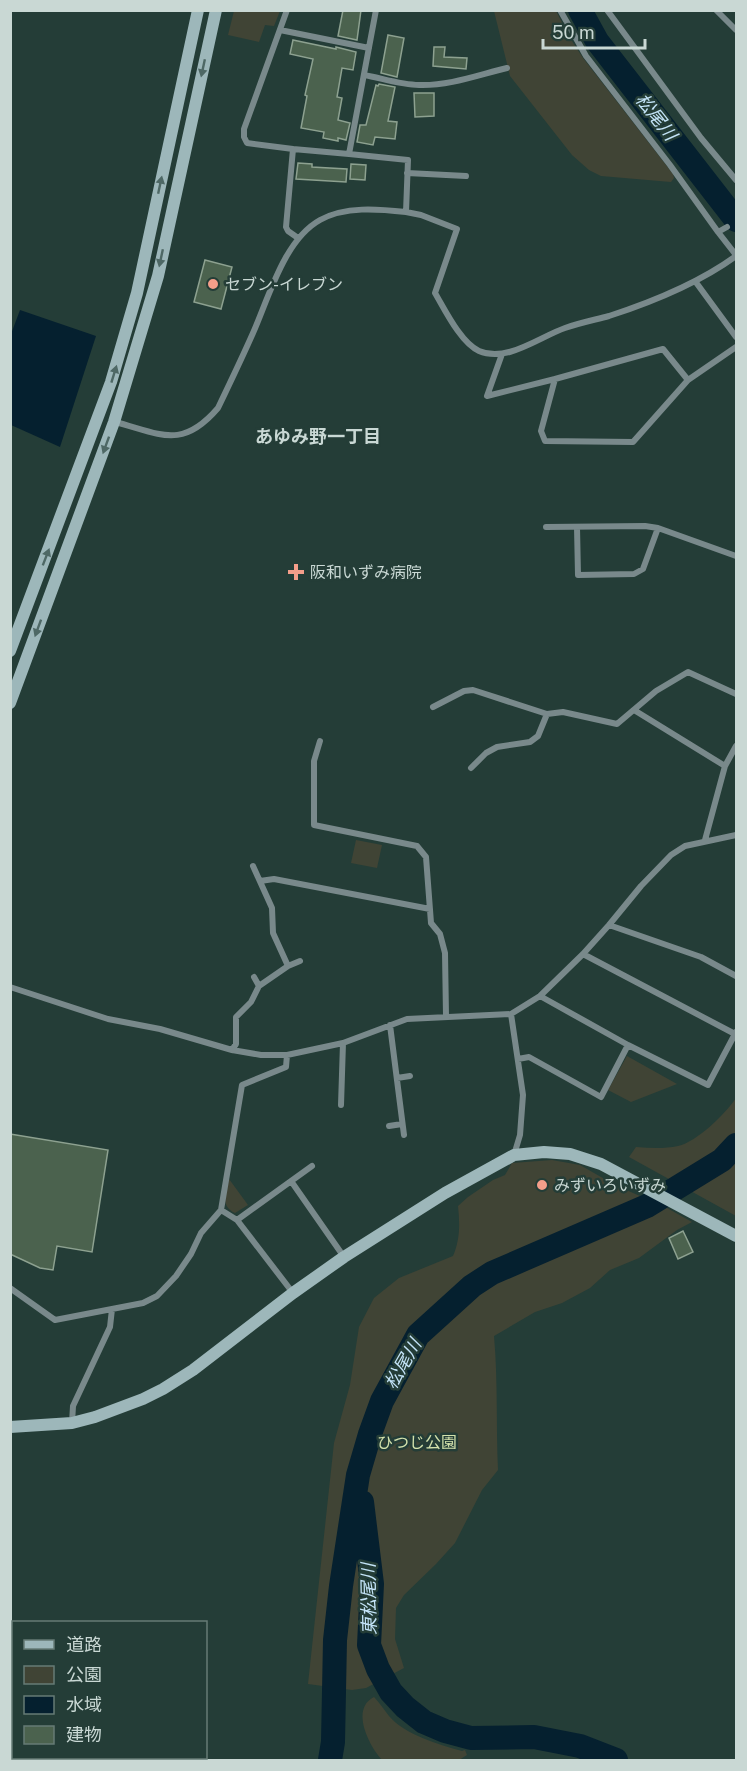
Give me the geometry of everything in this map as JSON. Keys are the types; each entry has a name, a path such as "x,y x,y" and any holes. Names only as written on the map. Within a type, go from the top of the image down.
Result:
{"street":[{"path":"10,651 118,359 137,293 198,10"},
{"path":"10,703 114,422 158,276 216,10"},
{"path":"287,10 244,129 247,143 408,160 406,212"},
{"path":"349,154 376,10"},
{"path":"114,422 177,436 190,432 205,423 218,408 280,271 298,238 319,220 346,212 367,210 406,212 421,215 457,229 435,294 471,346 490,354 502,354 565,328 644,303 695,281 736,256 670,165 586,56 560,10"},
{"path":"607,10 701,138 736,180"},
{"path":"716,10 736,30"},
{"path":"280,30 369,48"},
{"path":"364,75 417,85 467,79 507,68"},
{"path":"293,149 286,226 288,231 298,238"},
{"path":"407,173 466,176"},
{"path":"718,232 727,227"},
{"path":"695,281 736,338"},
{"path":"555,379 541,431 545,441 633,442 688,380 736,347"},
{"path":"502,354 487,396 663,349 688,380"},
{"path":"577,526 578,575 634,574 643,569 658,528"},
{"path":"546,527 645,526 658,528 736,556"},
{"path":"433,707 464,691 473,690 548,714 563,712 617,724 656,691 688,672 736,694"},
{"path":"634,710 725,766"},
{"path":"471,768 486,753 497,747 530,741 538,736 548,714"},
{"path":"320,741 314,761 314,825 417,846 426,857 431,922 440,934 445,953 446,1016"},
{"path":"705,840 725,766 736,746"},
{"path":"10,987 108,1019 160,1029 232,1050 261,1055 287,1055 343,1043 407,1019 511,1014 540,996 583,954 641,886 671,855 685,846 736,835"},
{"path":"253,866 272,908 273,933 288,966"},
{"path":"260,881 274,879 430,909"},
{"path":"609,925 701,957 736,976"},
{"path":"540,996 628,1045 708,1085 736,1033 583,954"},
{"path":"232,1050 236,1044 236,1017 250,1002 259,986 288,966 300,961"},
{"path":"254,977 259,986"},
{"path":"511,1014 523,1095 523,1113 514,1155"},
{"path":"390,1025 404,1135"},
{"path":"340,1105 343,1043"},
{"path":"518,1059 529,1057 601,1096 628,1045"},
{"path":"10,1288 55,1320 143,1303 157,1296 176,1276 191,1254 201,1233 220,1210 242,1085 286,1067 287,1055"},
{"path":"397,1078 410,1076"},
{"path":"389,1126 402,1124"},
{"path":"10,1427 72,1423 119,1409 163,1389 344,1257 445,1193 514,1155 544,1152 570,1154 601,1164 736,1236"},
{"path":"237,1220 312,1167"},
{"path":"291,1181 344,1257"},
{"path":"220,1210 237,1220 292,1293"},
{"path":"72,1423 73,1406 110,1327 112,1309"}],"green space":[{"path":"234,10 280,11 274,26 265,25 259,42 228,35"},
{"path":"494,11 556,11 583,58 673,174 674,178 671,182 601,176 589,170 572,155 510,76"},
{"path":"356,840 382,845 377,868 351,863"},
{"path":"627,1056 677,1084 631,1102 608,1090"},
{"path":"736,1098 736,1216 629,1157 636,1147 673,1147 694,1139 718,1119"},
{"name":"ひつじ公園","path":"552,1160 580,1165 615,1185 692,1222 677,1230 639,1258 610,1270 590,1288 562,1303 535,1312 494,1336 498,1470 482,1490 455,1543 404,1595 396,1608 395,1639 404,1668 366,1688 352,1690 308,1684 334,1443 350,1385 359,1327 374,1298 399,1278 453,1256 459,1232 458,1206 468,1197 493,1180 505,1175 512,1163"},
{"path":"229,1179 248,1205 235,1213 230,1210 226,1202"},
{"path":"374,1697 389,1716 404,1728 433,1742 465,1750 467,1755 459,1760 382,1760 372,1746 364,1728 363,1710"}],"water":[{"path":"20,310 96,336 60,447 11,425 11,334"}],"building":[{"path":"343,10 361,10 357,40 338,36"},
{"path":"388,35 404,38 397,77 381,73"},
{"path":"293,40 356,52 353,70 342,68 337,97 342,98 338,120 350,123 346,140 323,138 324,132 301,128 313,59 290,54"},
{"path":"434,47 445,47 444,57 467,58 466,69 433,66"},
{"path":"376,85 395,87 388,121 397,122 395,139 375,137 373,145 357,142 360,125 366,125"},
{"path":"414,93 434,93 434,116 415,117"},
{"path":"298,163 312,164 312,167 347,169 346,182 296,179"},
{"path":"351,164 366,165 365,180 350,179"},
{"name":"セブン-イレブン","path":"205,260 232,267 221,309 194,302"},
{"path":"10,1134 108,1150 92,1252 57,1246 53,1270 40,1268 10,1254"},
{"path":"683,1231 693,1252 678,1259 669,1238"}],"waterway":[{"name":"松尾川","path":"580,10 597,41 736,220"},
{"name":"松尾川","path":"330,1760 333,1742 335,1640 358,1475 382,1401 418,1335 472,1286 492,1273 647,1206 722,1160 736,1145"},
{"name":"東松尾川","path":"362,1502 372,1584 369,1645 378,1669 391,1692 405,1707 424,1722 471,1738 534,1737 580,1746 616,1760"}],"place":[{"name":"セブン-イレブン","path":"213,284"},
{"name":"阪和いずみ病院","path":"296,572"},
{"name":"みずいろいずみ","path":"542,1185"}],"district":[{"name":"あゆみ野一丁目","path":"318,437"}]}
